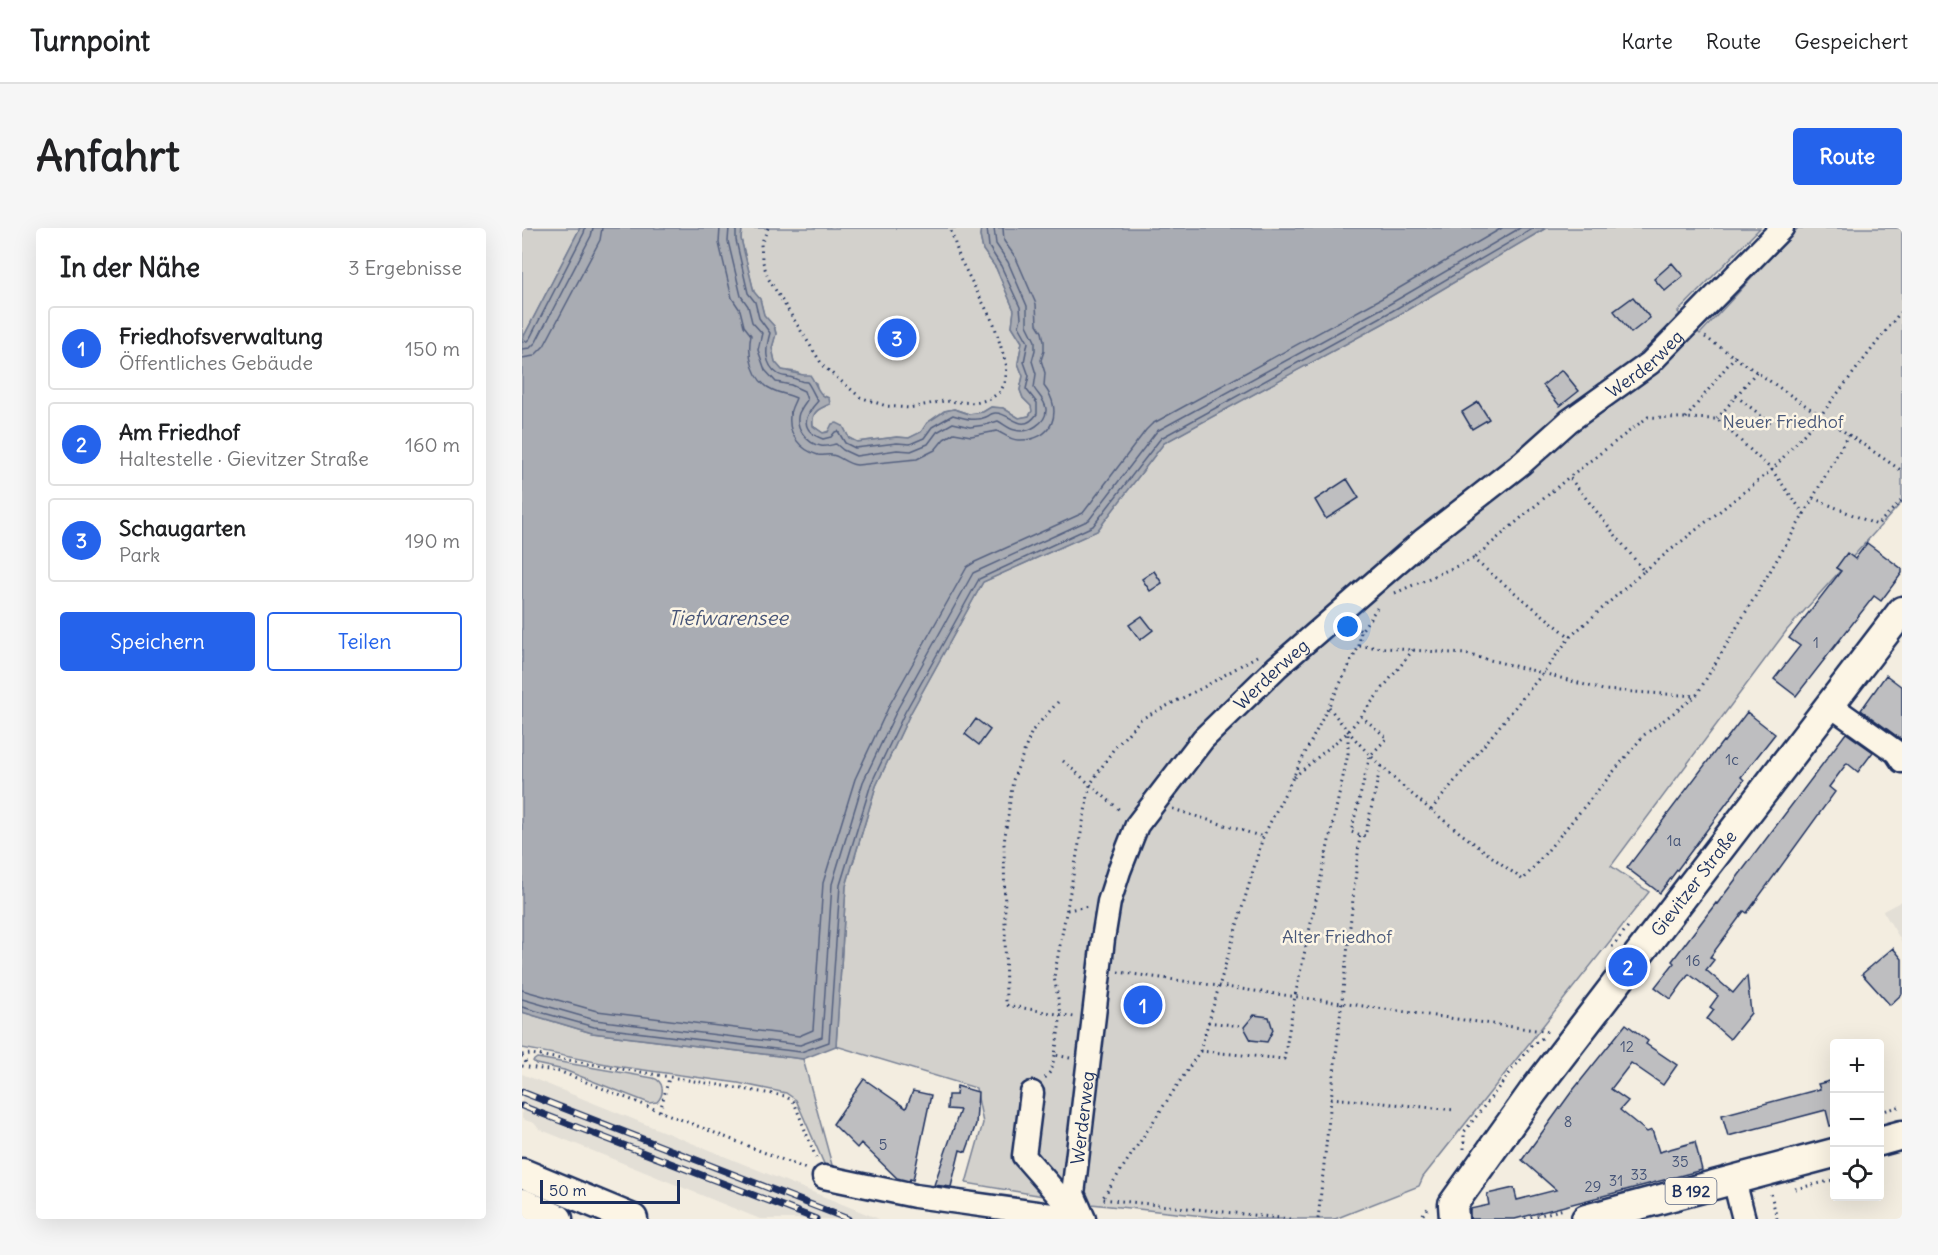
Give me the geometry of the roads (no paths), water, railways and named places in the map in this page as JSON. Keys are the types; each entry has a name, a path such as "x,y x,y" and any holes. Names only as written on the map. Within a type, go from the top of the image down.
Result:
{"main road":[{"name":"Gievitzer Straße","path":"1448,1214 1533,1092 1902,611"},
{"path":"1884,1140 1902,1135"},
{"name":"B 192","path":"1586,1219 1639,1212 1734,1180 1830,1154"},
{"path":"522,1173 633,1219"},
{"path":"522,1203 558,1219"}],"street":[{"name":"Werderweg","path":"1083,1219 1073,1194 1109,902 1137,825 1203,739 1277,667 1422,541 1522,463 1569,421 1650,363 1782,228"},
{"path":"1830,705 1896,752 1902,761"},
{"path":"1032,1093 1024,1156 1065,1203 1083,1219"},
{"path":"824,1177 915,1196 1083,1219"},
{"path":"1734,1180 1744,1219"}],"water":[{"name":"Tiefwarensee","path":"580,228 742,228 741,239 754,292 760,299 764,315 774,326 776,334 772,348 775,362 782,370 810,375 820,392 829,398 830,404 814,414 813,426 823,433 828,432 832,424 837,423 843,426 849,438 857,442 897,437 909,438 921,432 927,423 945,411 954,409 969,414 983,412 991,407 1003,408 1019,418 1029,416 1032,411 1020,390 1023,376 1018,363 1022,342 1012,326 1014,310 996,268 983,250 981,228 1546,228 1395,317 1164,443 1097,531 983,582 910,714 876,786 846,886 836,1046 803,1059 592,1033 522,1012 522,340"}],"railway":[{"path":"522,1092 848,1219"},
{"path":"522,1106 816,1219"}],"place":[{"name":"Schaugarten","path":"897,338"},
{"name":"Am Friedhof","path":"1628,967"},
{"name":"Friedhofsverwaltung","path":"1143,1005"}],"park label":[{"name":"Neuer Friedhof","path":"1783,421"},
{"name":"Alter Friedhof","path":"1337,936"}]}
